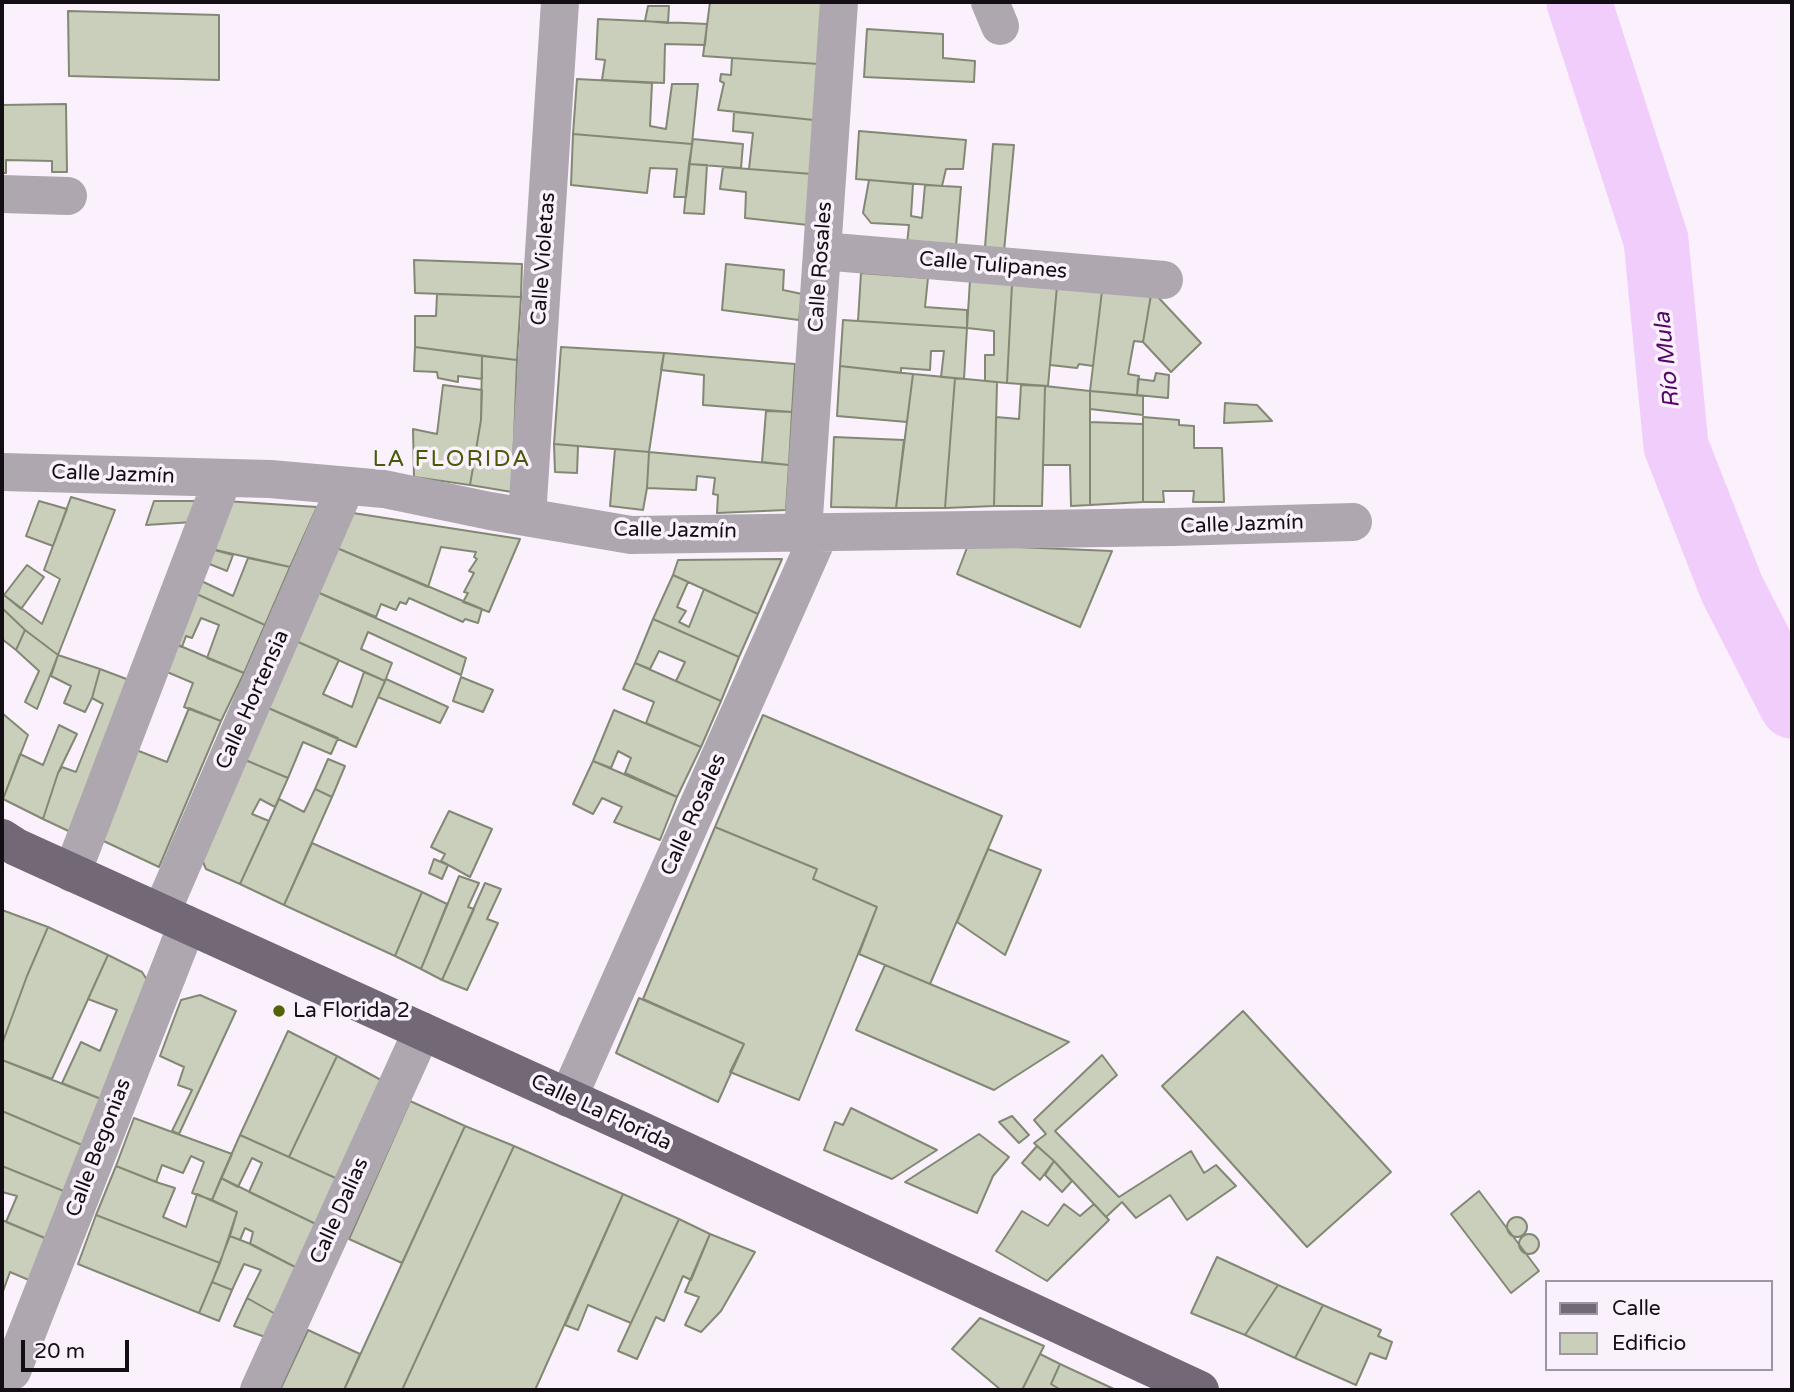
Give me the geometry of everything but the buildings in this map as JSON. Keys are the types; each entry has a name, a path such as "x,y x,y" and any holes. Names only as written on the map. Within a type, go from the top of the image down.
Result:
{"main road":[{"name":"Calle La Florida","path":"2,838 72,873 422,1031 1200,1390"}],"street":[{"name":"Calle Violetas","path":"527,517 560,2"},
{"name":"Calle Rosales","path":"568,1098 812,532 822,251 839,2"},
{"path":"2,194 68,196"},
{"name":"Calle Tulipanes","path":"822,251 1164,280"},
{"name":"Calle Jazmín","path":"2,472 270,479 384,489 631,535 1353,522"},
{"path":"72,873 223,478"},
{"name":"Calle Hortensia","path":"174,919 346,486"},
{"name":"Calle Begonias","path":"12,1371 174,919"},
{"name":"Calle Dalias","path":"259,1390 422,1031"}],"waterway":[{"name":"Río Mula","path":"1579,2 1656,240 1676,446 1732,589 1792,706"}],"place":[{"name":"La Florida 2","path":"279,1011"}],"district":[{"name":"LA FLORIDA","path":"452,460"}]}
